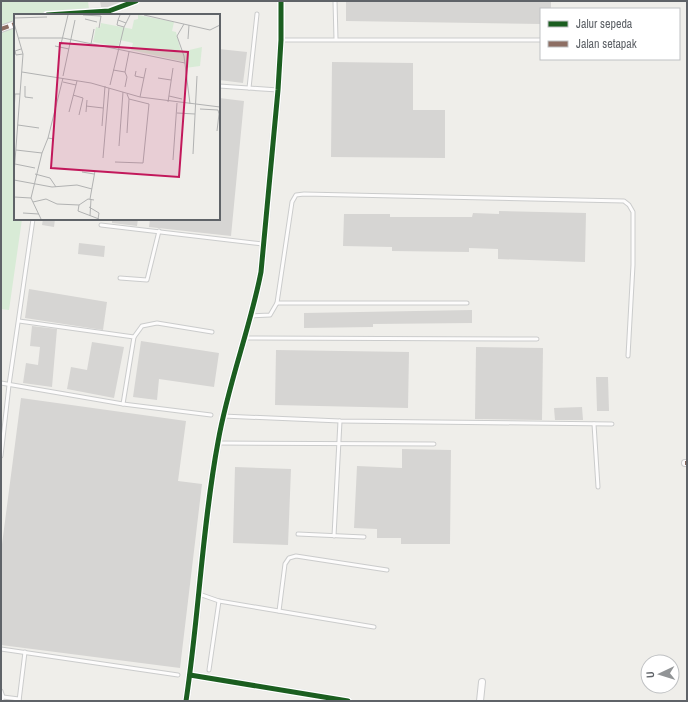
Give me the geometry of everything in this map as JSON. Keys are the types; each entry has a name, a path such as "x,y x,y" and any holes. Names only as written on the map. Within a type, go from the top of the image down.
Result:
{"street":[{"path":"60,14 109,11 136,1"},
{"path":"186,701 199,594 206,516 217,443 251,316 261,272 265,244 278,90 281,40 281,1"},
{"path":"1,29 14,24"},
{"path":"190,675 348,701"},
{"path":"480,701 482,682"}],"lane":[{"path":"335,1 336,39"},
{"path":"249,88 257,14"},
{"path":"281,40 540,40"},
{"path":"220,86 278,90"},
{"path":"251,316 270,315 277,303 292,202 296,195 312,194 624,201 632,212 633,226 633,265 628,356"},
{"path":"1,456 9,385 33,220"},
{"path":"101,225 265,244"},
{"path":"120,278 147,280 159,231"},
{"path":"277,303 467,303"},
{"path":"19,321 134,337"},
{"path":"124,404 134,337 142,326 157,324 212,332"},
{"path":"244,338 538,339"},
{"path":"1,383 124,404 211,415"},
{"path":"223,416 340,421 612,424"},
{"path":"334,536 340,421"},
{"path":"594,424 598,487"},
{"path":"217,443 339,442 434,444"},
{"path":"298,534 364,537"},
{"path":"279,611 285,564 289,558 296,556 387,570"},
{"path":"199,594 219,601 374,627"},
{"path":"209,670 219,601"},
{"path":"1,649 178,675"},
{"path":"3,697 19,700 25,652"},
{"path":"1,692 3,697 1,701"}],"green space":[{"path":"1,1 88,1 89,9 52,11 51,14 14,14 14,220 22,220 9,310 1,309"}],"building":[{"path":"100,1 123,1 108,7 101,7"},
{"path":"346,1 551,1 551,8 540,8 540,24 346,21"},
{"path":"220,49 247,52 243,83 220,80"},
{"path":"332,62 413,63 413,110 445,110 445,158 331,157"},
{"path":"220,98 244,101 231,236 149,227 150,220 220,220"},
{"path":"499,211 586,213 585,262 498,259 498,249 469,248 469,252 392,251 392,247 343,246 344,214 390,214 390,217 472,217 473,213 499,214"},
{"path":"43,220 55,220 54,227 42,225"},
{"path":"112,220 138,220 137,226 112,223"},
{"path":"79,243 105,246 104,257 78,254"},
{"path":"29,289 107,302 103,330 25,318"},
{"path":"472,310 472,323 373,324 373,327 304,328 304,313"},
{"path":"32,326 57,329 52,387 23,383 26,363 38,365 40,347 30,346"},
{"path":"141,341 219,353 214,387 159,379 157,400 133,397"},
{"path":"92,342 124,347 114,398 67,389 71,367 87,370"},
{"path":"476,347 543,348 542,420 475,419"},
{"path":"276,350 409,352 408,408 275,405"},
{"path":"596,377 608,377 609,411 597,411"},
{"path":"21,398 186,421 178,481 202,484 180,668 1,645 1,552"},
{"path":"582,407 583,420 555,420 554,408"},
{"path":"402,449 451,450 450,544 401,544 401,538 377,538 377,529 354,528 357,466 402,468"},
{"path":"235,467 291,469 288,545 233,543"}],"marked path":[{"path":"1,29 14,24"}],"cycle path":[{"path":"62,14 109,11 136,1"},
{"path":"186,701 204,539 218,442 227,399 251,314 261,272 278,90 281,40 281,1"},
{"path":"190,675 348,701"}]}
